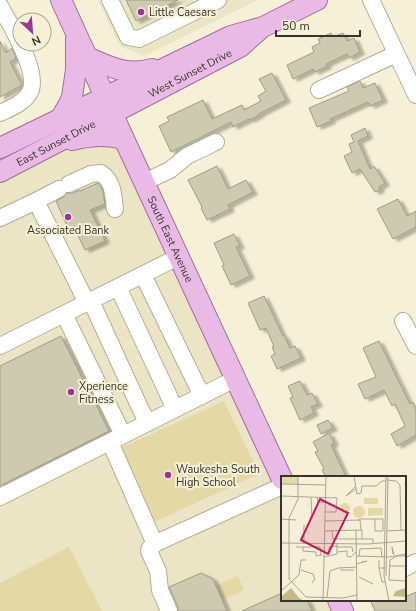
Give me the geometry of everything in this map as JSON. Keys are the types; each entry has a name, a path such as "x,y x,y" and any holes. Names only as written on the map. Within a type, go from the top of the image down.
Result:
{"main road":[{"name":"South East Avenue","path":"61,0 178,257 281,477"},
{"name":"West Sunset Drive","path":"108,105 182,59 231,36 263,27 317,0"},
{"name":"West Sunset Drive","path":"108,105 240,47 263,27"},
{"path":"61,118 72,97 76,70 76,33"},
{"path":"87,57 112,68 128,72 144,71 182,59"},
{"name":"East Sunset Drive","path":"0,148 61,118 108,105"},
{"name":"East Sunset Drive","path":"0,172 56,143 108,105"},
{"path":"56,143 88,137 114,136 124,139"},
{"path":"339,601 343,611"}],"street":[{"path":"110,0 128,37 139,39 218,0"},
{"path":"371,0 416,95"},
{"path":"0,6 26,58 32,78 32,84 31,91 23,101 0,113"},
{"path":"319,90 396,54"},
{"path":"144,182 170,170 187,156 216,142"},
{"path":"0,218 91,174 101,173 108,179 113,189 116,209"},
{"path":"36,201 89,302 147,423"},
{"path":"0,346 178,257"},
{"path":"143,274 202,396"},
{"path":"118,287 175,409"},
{"path":"64,314 117,439 155,544"},
{"path":"403,321 416,346"},
{"path":"0,497 235,379"},
{"path":"169,611 160,590 158,570 150,555 149,551 151,546 281,486"},
{"path":"406,567 416,562"}],"shaded area":[{"path":"98,0 258,0 144,56 122,47 118,42"},
{"path":"114,144 118,149 281,502 281,601 327,601 332,611 0,611 0,182 69,147"},
{"path":"224,401 259,474 154,522 121,448"},
{"path":"69,547 102,611 0,611 0,583"},
{"path":"238,576 244,590 222,600 216,586"}],"building":[{"path":"126,0 178,0 136,21"},
{"path":"331,33 333,37 343,33 347,41 354,38 360,52 349,58 347,54 326,64 327,66 315,72 313,69 293,79 287,65 314,52 312,47 320,43 318,39"},
{"path":"0,41 6,53 12,48 12,52 14,52 16,58 10,62 22,85 0,97"},
{"path":"272,73 286,100 250,120 249,119 233,127 231,122 171,152 159,126 169,121 167,117 203,100 212,119 242,105 244,110 261,101 258,96 266,91 259,79"},
{"path":"360,81 363,88 375,83 383,100 370,106 368,102 330,119 331,121 317,127 309,108 349,91 347,87"},
{"path":"365,128 368,136 358,141 370,169 374,166 385,183 379,187 380,190 375,192 360,169 352,173 344,156 352,152 349,144 354,142 351,135"},
{"path":"217,166 228,189 246,180 253,192 228,205 230,209 207,220 188,180"},
{"path":"98,183 103,192 105,204 90,210 105,241 85,250 74,227 69,230 56,201 64,197 67,193 80,191"},
{"path":"398,199 407,216 416,211 416,227 393,239 377,209"},
{"path":"234,234 240,246 236,247 250,276 231,285 222,266 224,265 214,243"},
{"path":"264,296 290,348 295,346 301,358 277,369 271,356 275,354 272,347 274,347 266,328 260,330 248,303"},
{"path":"61,336 109,431 0,486 0,366"},
{"path":"379,341 410,404 413,402 416,410 416,435 397,446 391,434 405,426 395,404 392,406 384,390 365,399 358,384 376,377 363,348"},
{"path":"300,381 307,395 312,393 318,404 311,407 314,413 300,420 290,398 293,397 288,386"},
{"path":"328,420 333,428 321,434 317,425"},
{"path":"329,433 334,443 331,445 346,476 325,476 322,470 324,469 315,452 318,451 313,442"},
{"path":"201,573 213,579 227,611 178,611 178,607 169,587"},
{"path":"416,592 416,611 375,611 370,601 406,601 406,597"},
{"path":"281,593 281,601 307,601 312,611 242,611"}],"place":[{"name":"Little Caesars","path":"141,12"},
{"name":"Associated Bank","path":"68,217"},
{"name":"Xperience Fitness","path":"71,392"},
{"name":"Waukesha South High School","path":"168,475"}]}
